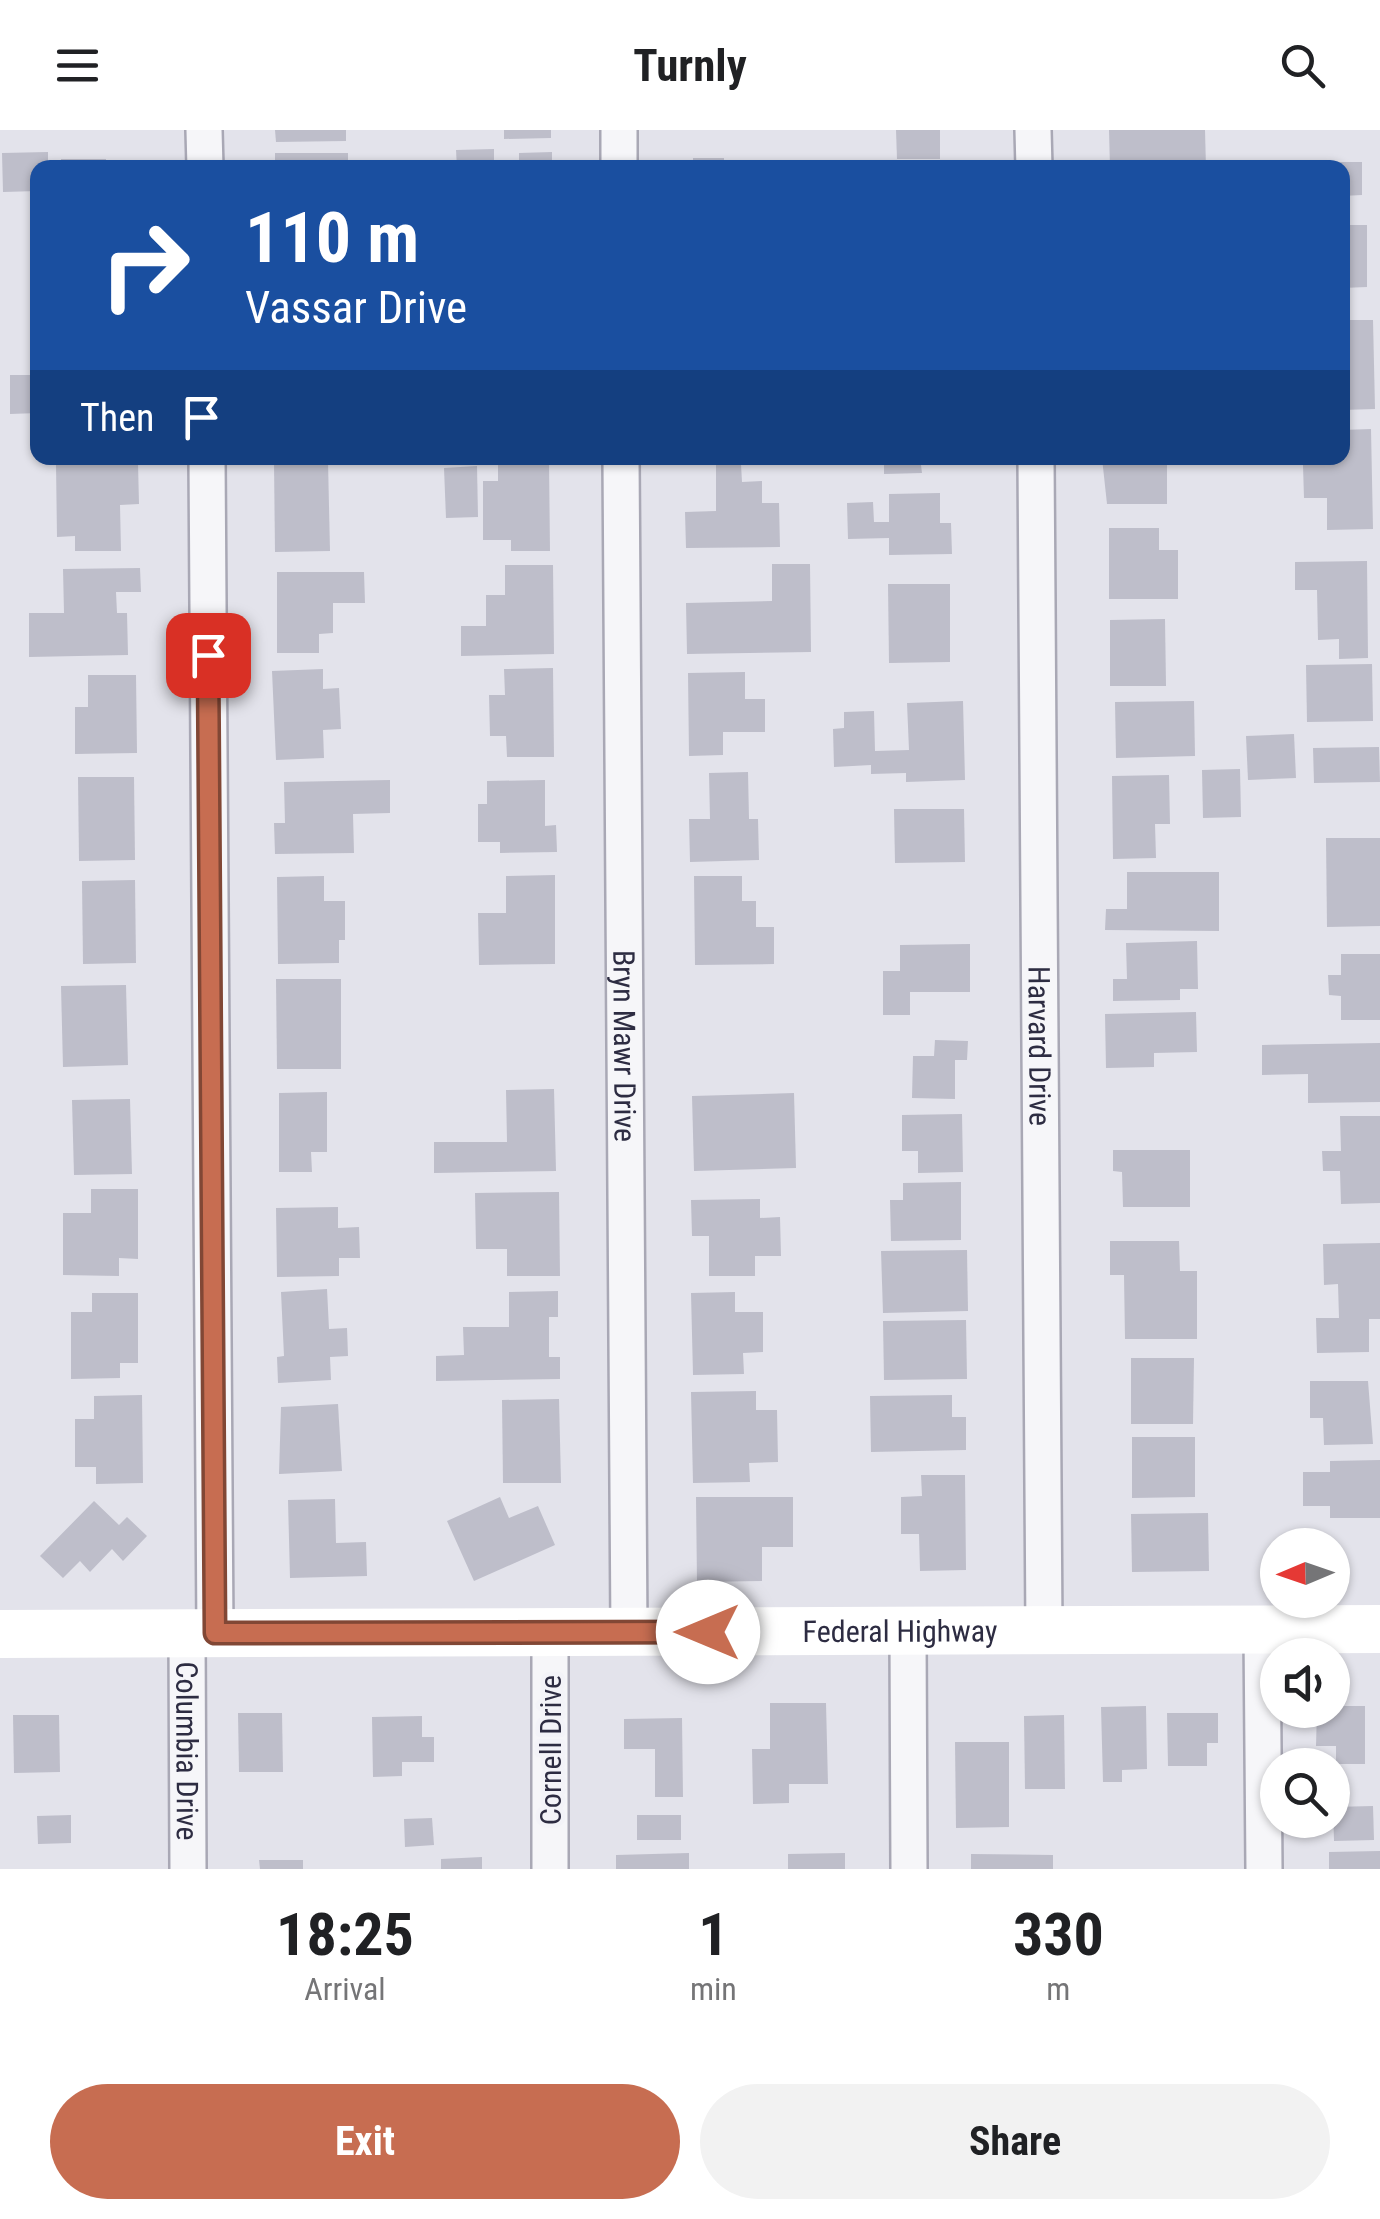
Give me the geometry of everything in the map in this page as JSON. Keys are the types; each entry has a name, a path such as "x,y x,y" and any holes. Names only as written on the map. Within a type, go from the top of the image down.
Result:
{"main road":[{"name":"Federal Highway","path":"0,1634 1380,1629"}],"street":[{"path":"204,130 204,160"},
{"path":"619,130 619,160"},
{"path":"1034,130 1034,160"},
{"name":"Columbia Drive","path":"188,1869 201,1633 206,465"},
{"name":"Bryn Mawr Drive","path":"621,465 628,1632"},
{"name":"Harvard Drive","path":"1036,465 1044,1631"},
{"path":"1262,1630 1264,1869"},
{"name":"Cornell Drive","path":"550,1632 550,1869"},
{"path":"908,1632 909,1869"}],"building":[{"path":"275,130 346,130 346,141 276,142"},
{"path":"504,130 551,130 551,138 504,139"},
{"path":"896,130 940,130 940,159 897,159"},
{"path":"1109,130 1205,130 1206,160 1110,160"},
{"path":"494,149 494,160 457,160 456,150"},
{"path":"48,152 48,160 30,160 30,191 3,192 2,153"},
{"path":"552,152 552,160 519,160 519,153"},
{"path":"275,153 348,153 348,160 275,160"},
{"path":"1350,162 1362,162 1362,195 1350,196"},
{"path":"1350,225 1367,225 1367,287 1350,288"},
{"path":"1350,320 1373,320 1375,409 1350,410"},
{"path":"10,375 30,375 30,413 10,414"},
{"path":"1371,429 1373,529 1327,530 1327,498 1304,498 1303,465 1350,465 1350,430"},
{"path":"56,465 138,465 139,504 120,505 121,551 75,551 75,536 57,537"},
{"path":"274,465 328,465 330,551 275,552"},
{"path":"498,465 549,465 550,551 511,551 511,540 483,540 483,481 498,481"},
{"path":"716,465 741,465 742,482 762,481 762,503 779,503 780,547 686,548 685,512 716,511"},
{"path":"884,465 921,465 922,473 884,474"},
{"path":"1103,465 1167,465 1167,504 1107,504"},
{"path":"477,466 478,517 446,518 444,468"},
{"path":"940,493 940,523 951,523 952,554 889,555 889,538 848,539 847,503 873,502 874,522 889,522 889,494"},
{"path":"1109,528 1159,528 1159,550 1178,550 1178,599 1109,599"},
{"path":"1367,561 1368,658 1339,659 1339,639 1318,640 1317,590 1295,590 1295,562"},
{"path":"772,564 810,564 811,652 687,654 686,603 772,601"},
{"path":"505,565 553,565 554,654 461,656 461,626 486,626 486,595 505,595"},
{"path":"140,568 141,592 116,592 117,613 127,613 128,655 29,657 29,613 64,613 63,569"},
{"path":"277,572 364,572 365,603 333,603 333,633 319,634 319,653 277,653"},
{"path":"888,584 950,584 950,662 889,663"},
{"path":"1165,619 1166,686 1110,686 1110,620"},
{"path":"1372,664 1373,721 1307,722 1306,665"},
{"path":"553,668 554,757 507,757 506,736 490,736 489,695 505,695 504,669"},
{"path":"323,669 323,689 339,688 341,729 323,730 324,758 276,760 272,671"},
{"path":"745,672 745,699 765,699 765,732 723,732 723,755 689,756 688,673"},
{"path":"88,675 136,675 137,753 75,754 75,707 88,707"},
{"path":"963,701 965,780 906,782 906,773 871,774 871,765 834,767 833,729 844,728 844,712 874,711 875,751 909,750 907,703"},
{"path":"1194,701 1195,756 1116,758 1115,702"},
{"path":"1294,734 1296,778 1248,780 1246,736"},
{"path":"1379,747 1380,782 1314,783 1313,748"},
{"path":"1240,769 1241,817 1203,818 1202,770"},
{"path":"748,772 749,819 758,819 759,860 690,862 689,819 710,819 709,773"},
{"path":"1169,775 1170,824 1155,824 1156,858 1113,859 1112,776"},
{"path":"78,777 134,777 135,860 79,861"},
{"path":"390,780 390,813 353,814 354,853 275,854 274,823 285,823 284,782"},
{"path":"545,780 545,826 556,825 557,852 500,853 500,842 478,842 478,804 487,804 487,781"},
{"path":"894,809 964,809 965,862 895,863"},
{"path":"1326,838 1380,838 1380,926 1327,927"},
{"path":"1127,872 1219,872 1219,931 1105,930 1106,909 1127,909"},
{"path":"555,875 555,964 479,965 478,913 506,913 506,876"},
{"path":"324,876 324,901 345,901 345,940 339,940 339,963 278,964 277,877"},
{"path":"694,876 742,876 742,901 756,901 756,927 774,927 774,964 695,965"},
{"path":"135,880 136,963 83,964 82,881"},
{"path":"1197,941 1198,989 1180,989 1180,1000 1113,1001 1113,979 1127,979 1126,943"},
{"path":"970,944 970,992 910,992 910,1015 883,1015 883,971 900,971 900,945"},
{"path":"1341,954 1380,954 1380,1020 1341,1020 1341,996 1329,995 1328,975 1341,975"},
{"path":"276,979 341,979 341,1069 277,1069"},
{"path":"126,985 128,1065 63,1067 61,986"},
{"path":"1196,1012 1197,1052 1154,1053 1154,1067 1106,1068 1105,1014"},
{"path":"935,1040 968,1041 967,1060 955,1060 955,1099 912,1098 913,1056 934,1056"},
{"path":"1380,1043 1380,1102 1308,1103 1308,1074 1262,1075 1262,1045"},
{"path":"554,1089 556,1171 434,1173 434,1142 507,1142 506,1090"},
{"path":"327,1092 327,1152 311,1152 312,1172 279,1172 279,1093"},
{"path":"794,1093 796,1168 694,1171 692,1096"},
{"path":"130,1099 132,1174 74,1175 72,1100"},
{"path":"962,1114 963,1172 918,1173 918,1151 902,1151 902,1115"},
{"path":"1340,1116 1380,1116 1380,1203 1341,1204 1340,1171 1323,1171 1322,1151 1341,1151"},
{"path":"1113,1150 1190,1150 1190,1207 1123,1207 1122,1172 1113,1171"},
{"path":"961,1182 961,1240 891,1241 890,1200 903,1200 903,1183"},
{"path":"91,1189 138,1189 138,1259 119,1258 119,1276 63,1275 63,1213 91,1213"},
{"path":"559,1192 560,1276 507,1276 507,1249 476,1249 475,1193"},
{"path":"760,1199 760,1218 780,1217 781,1256 755,1256 755,1276 709,1276 709,1236 692,1236 691,1200"},
{"path":"338,1207 338,1228 359,1227 360,1258 339,1258 339,1276 277,1277 276,1208"},
{"path":"1110,1241 1179,1241 1180,1271 1197,1271 1197,1339 1125,1339 1124,1275 1110,1275"},
{"path":"1380,1243 1380,1319 1369,1319 1369,1352 1317,1353 1316,1318 1339,1318 1338,1284 1324,1285 1323,1244"},
{"path":"967,1250 968,1311 883,1313 881,1251"},
{"path":"327,1289 329,1329 347,1328 348,1356 330,1357 331,1380 278,1383 277,1357 284,1356 281,1292"},
{"path":"558,1291 558,1317 549,1317 549,1357 560,1357 560,1379 436,1381 436,1356 464,1355 463,1327 509,1327 509,1292"},
{"path":"735,1292 735,1312 763,1312 763,1352 743,1353 744,1374 693,1375 691,1293"},
{"path":"92,1293 138,1293 138,1363 120,1363 120,1378 71,1379 71,1312 92,1312"},
{"path":"966,1320 967,1379 884,1380 883,1321"},
{"path":"1131,1358 1194,1358 1193,1424 1131,1424"},
{"path":"1310,1381 1368,1381 1373,1444 1324,1445 1323,1418 1310,1418"},
{"path":"756,1391 756,1410 777,1410 778,1462 749,1463 750,1482 693,1483 691,1392"},
{"path":"142,1395 143,1483 96,1484 96,1467 75,1467 75,1419 94,1419 94,1396"},
{"path":"952,1395 952,1417 966,1417 966,1450 871,1452 870,1396"},
{"path":"559,1399 561,1483 503,1483 502,1400"},
{"path":"338,1404 342,1471 279,1474 281,1407"},
{"path":"1132,1437 1195,1437 1195,1497 1132,1498"},
{"path":"1380,1460 1380,1518 1330,1518 1330,1506 1303,1506 1303,1472 1330,1472 1330,1461"},
{"path":"921,1475 965,1475 966,1570 920,1571 919,1534 901,1534 901,1497 922,1496"},
{"path":"500,1497 509,1518 538,1506 555,1545 474,1581 447,1521"},
{"path":"696,1497 793,1497 793,1547 762,1547 762,1581 697,1582"},
{"path":"335,1499 336,1543 366,1542 367,1576 290,1578 288,1500"},
{"path":"94,1501 119,1525 127,1517 147,1536 123,1561 112,1549 90,1572 80,1561 63,1578 40,1556"},
{"path":"1208,1513 1209,1571 1132,1572 1131,1514"},
{"path":"770,1703 826,1703 828,1784 789,1784 789,1803 753,1804 752,1749 770,1749"},
{"path":"1146,1706 1147,1769 1122,1770 1122,1782 1103,1782 1101,1707"},
{"path":"1350,1706 1365,1706 1365,1764 1350,1764 1350,1748 1316,1746 1316,1728 1350,1728"},
{"path":"238,1713 282,1713 283,1772 239,1772"},
{"path":"1167,1713 1218,1713 1218,1743 1207,1743 1207,1766 1168,1766"},
{"path":"13,1715 59,1715 60,1772 14,1773"},
{"path":"1064,1715 1065,1789 1025,1789 1024,1716"},
{"path":"422,1716 422,1737 434,1737 434,1762 402,1762 402,1776 373,1777 372,1717"},
{"path":"682,1718 683,1797 655,1797 655,1749 624,1749 624,1719"},
{"path":"955,1742 1009,1742 1009,1827 956,1828"},
{"path":"1373,1806 1374,1840 1334,1841 1350,1838 1350,1807"},
{"path":"71,1815 71,1843 38,1844 37,1816"},
{"path":"637,1815 681,1815 681,1840 637,1840"},
{"path":"432,1818 434,1845 405,1847 404,1819"},
{"path":"1380,1851 1380,1869 1329,1869 1329,1852"},
{"path":"689,1853 689,1869 616,1869 616,1855"},
{"path":"845,1853 845,1869 788,1869 788,1854"},
{"path":"971,1854 1053,1855 1053,1869 971,1869"},
{"path":"482,1857 482,1869 441,1869 441,1859"},
{"path":"259,1860 303,1860 303,1869 260,1869"}],"route":[{"path":"208,655 215,1633 708,1632"}]}
